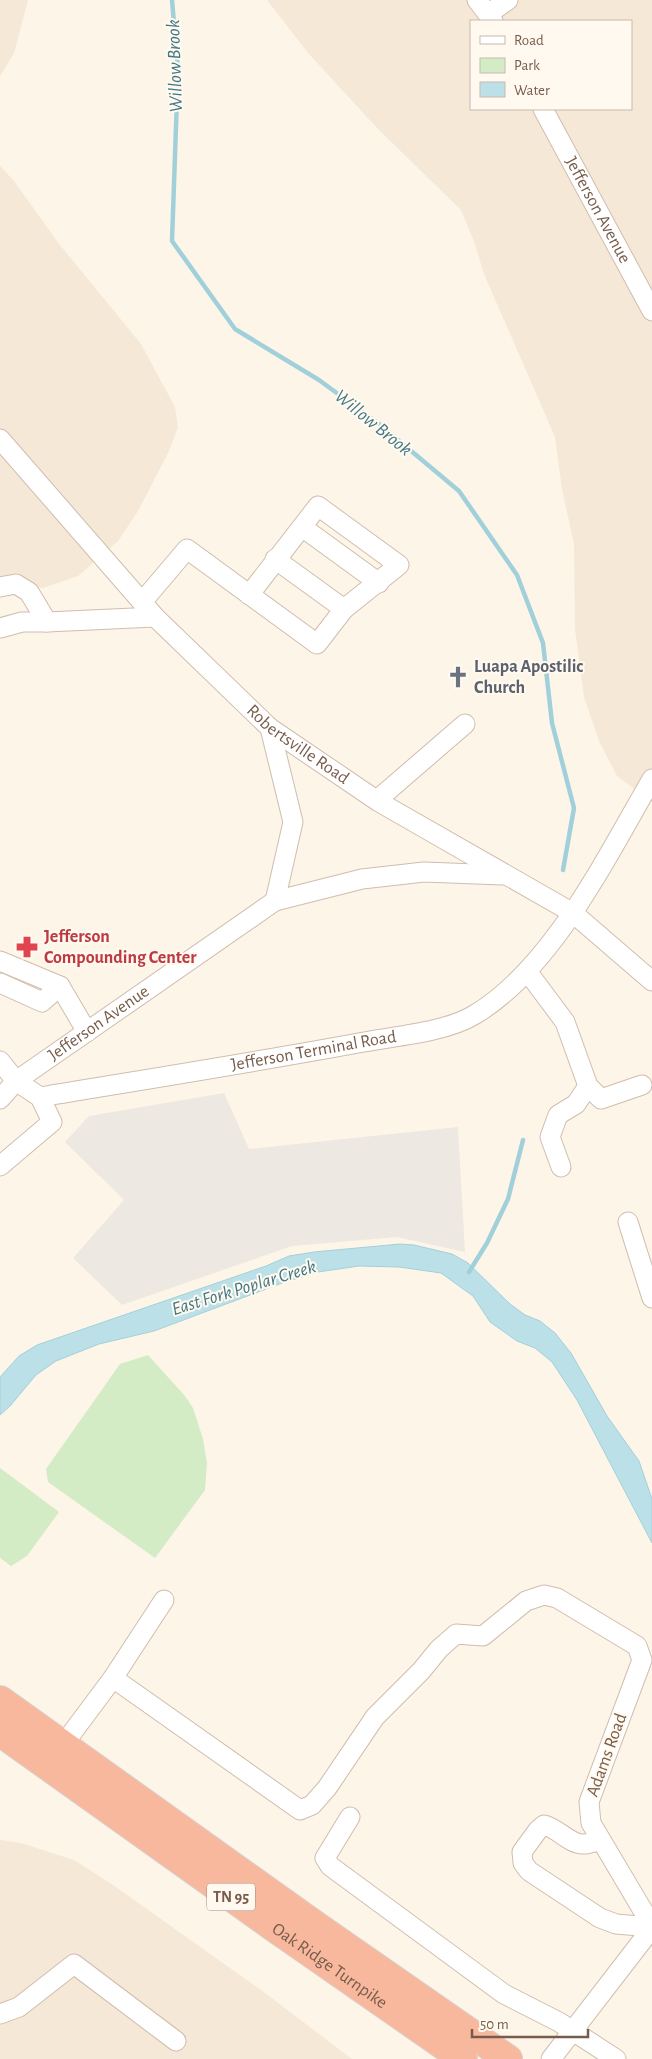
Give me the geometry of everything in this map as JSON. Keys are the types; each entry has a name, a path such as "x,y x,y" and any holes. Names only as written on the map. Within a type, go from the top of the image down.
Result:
{"highway":[{"path":"0,1700 56,1755 315,1925 508,2059"},
{"name":"Oak Ridge Turnpike","path":"0,1732 56,1755 272,1926 463,2059"}],"street":[{"path":"486,12 508,0"},
{"name":"Jefferson Avenue","path":"544,110 652,311"},
{"name":"Robertsville Road","path":"0,439 156,617 270,728 377,800 573,913 652,981"},
{"path":"142,602 187,549 249,595 317,644 344,609 379,583 399,565 318,506 249,595"},
{"path":"302,526 379,583"},
{"path":"276,559 344,609"},
{"path":"0,587 16,584 29,592 47,622"},
{"path":"0,628 22,622 156,617"},
{"path":"377,800 466,724"},
{"path":"270,728 293,822 275,901"},
{"path":"573,913 652,779"},
{"name":"Jefferson Avenue","path":"0,1098 16,1082 275,901 371,878 424,872 506,876"},
{"name":"Jefferson Terminal Road","path":"40,1096 332,1048 446,1026 473,1016 501,995 527,971 573,913"},
{"path":"0,961 60,986 87,1032"},
{"path":"527,971 565,1022 588,1086 601,1099 642,1085"},
{"path":"0,983 42,1002 60,986"},
{"path":"0,1062 16,1082 40,1096 52,1122 0,1166"},
{"path":"561,1167 550,1137 558,1115 576,1104 588,1086"},
{"path":"628,1222 652,1298"},
{"name":"Adams Road","path":"113,1678 300,1810 312,1805 327,1788 376,1717 421,1671 439,1649 456,1634 483,1636 526,1601 544,1595 557,1598 637,1646 642,1660 589,1802 591,1823 652,1927"},
{"path":"56,1755 113,1678 164,1600"},
{"path":"350,1817 325,1858 330,1866 504,1994 559,2022 616,2059"},
{"path":"600,1840 583,1844 575,1842 553,1827 544,1825 522,1852 523,1863 529,1871 600,1918 616,1924 652,1927"},
{"path":"551,2059 652,1927"},
{"path":"0,2014 20,2007 74,1964 176,2041"}],"shaded area":[{"path":"0,0 28,0 14,53 0,76"},
{"path":"267,0 652,0 652,802 617,776 599,741 584,697 575,629 574,544 562,489 555,437 484,274 475,244 461,210 377,128 309,54"},
{"path":"0,166 14,181 59,244 141,344 175,407 178,427 169,451 138,511 118,541 78,576 43,588 36,587 26,579 0,578"},
{"path":"224,1093 249,1149 458,1127 465,1252 397,1237 292,1246 122,1305 73,1258 124,1200 65,1142 89,1116"},
{"path":"0,1840 21,1843 74,1860 113,1885 261,1990 352,2059 0,2059"}],"green space":[{"path":"148,1355 185,1396 193,1408 203,1439 207,1463 205,1490 155,1558 48,1482 46,1469 120,1364"},
{"path":"0,1468 59,1512 27,1556 11,1566 0,1558"}],"water":[{"name":"East Fork Poplar Creek","path":"400,1244 414,1245 452,1254 468,1263 510,1304 525,1315 540,1321 555,1333 571,1353 607,1416 639,1461 652,1499 652,1543 577,1400 552,1362 535,1348 517,1341 490,1322 473,1296 441,1273 399,1267 359,1266 318,1272 282,1283 154,1331 99,1344 56,1361 36,1375 0,1415 0,1377 19,1356 37,1345 266,1266 289,1256"}],"waterway":[{"name":"Willow Brook","path":"172,0 178,69 172,241 235,329 319,380 379,424 459,491 517,575 543,643 552,723 574,808 563,870"},
{"name":"Willow Brook","path":"469,1272 487,1243 508,1199 523,1140"}],"place":[{"name":"Luapa Apostilic Church","path":"458,677"},
{"name":"Jefferson Compounding Center","path":"27,947"}]}
